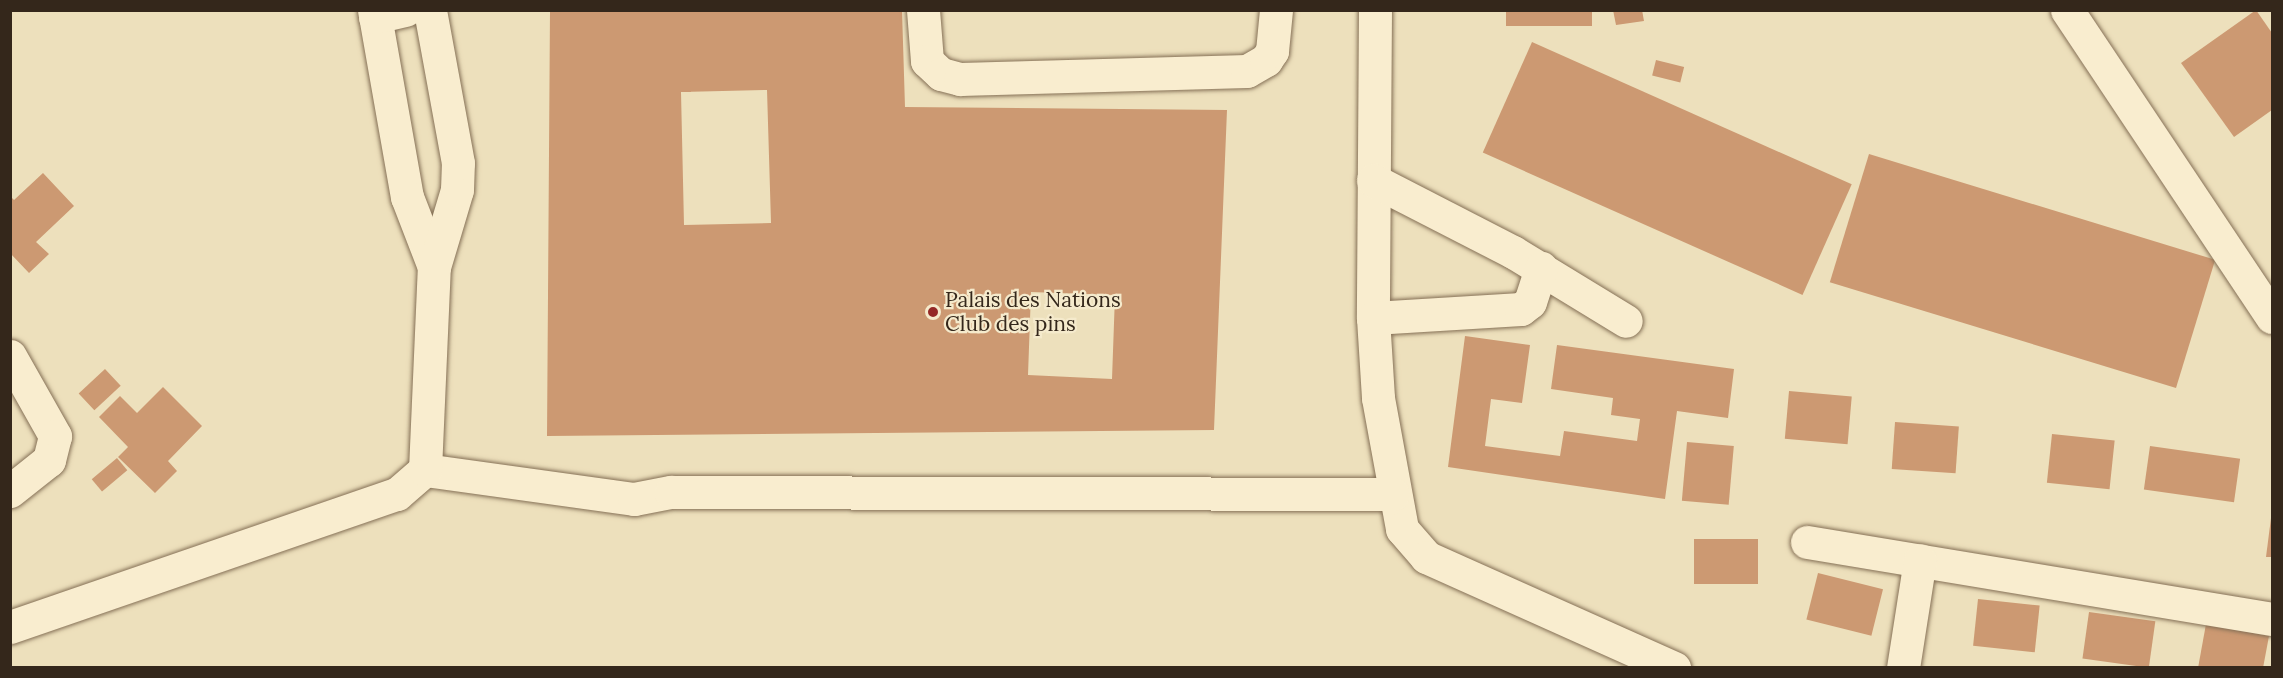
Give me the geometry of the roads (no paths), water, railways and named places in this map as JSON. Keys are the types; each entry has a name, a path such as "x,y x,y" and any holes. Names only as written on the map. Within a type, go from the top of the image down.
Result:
{"street":[{"path":"10,627 397,494 425,470 434,267 452,216 458,163 430,10"},
{"path":"923,10 927,61 941,74 960,78 1247,71 1266,60 1272,51 1276,10"},
{"path":"1376,10 1373,318 1378,398 1393,494 1402,529 1426,557 1674,668"},
{"path":"2067,10 2272,317"},
{"path":"385,13 407,197 434,267"},
{"path":"1373,180 1541,268 1626,321"},
{"path":"1373,318 1521,309 1530,302 1541,268"},
{"path":"10,356 55,436 49,460 10,491"},
{"path":"425,470 633,499 671,492 1393,494"},
{"path":"1807,542 2272,619"},
{"path":"1903,668 1920,560"}],"place":[{"name":"Palais des Nations Club des pins","path":"933,312"}]}
